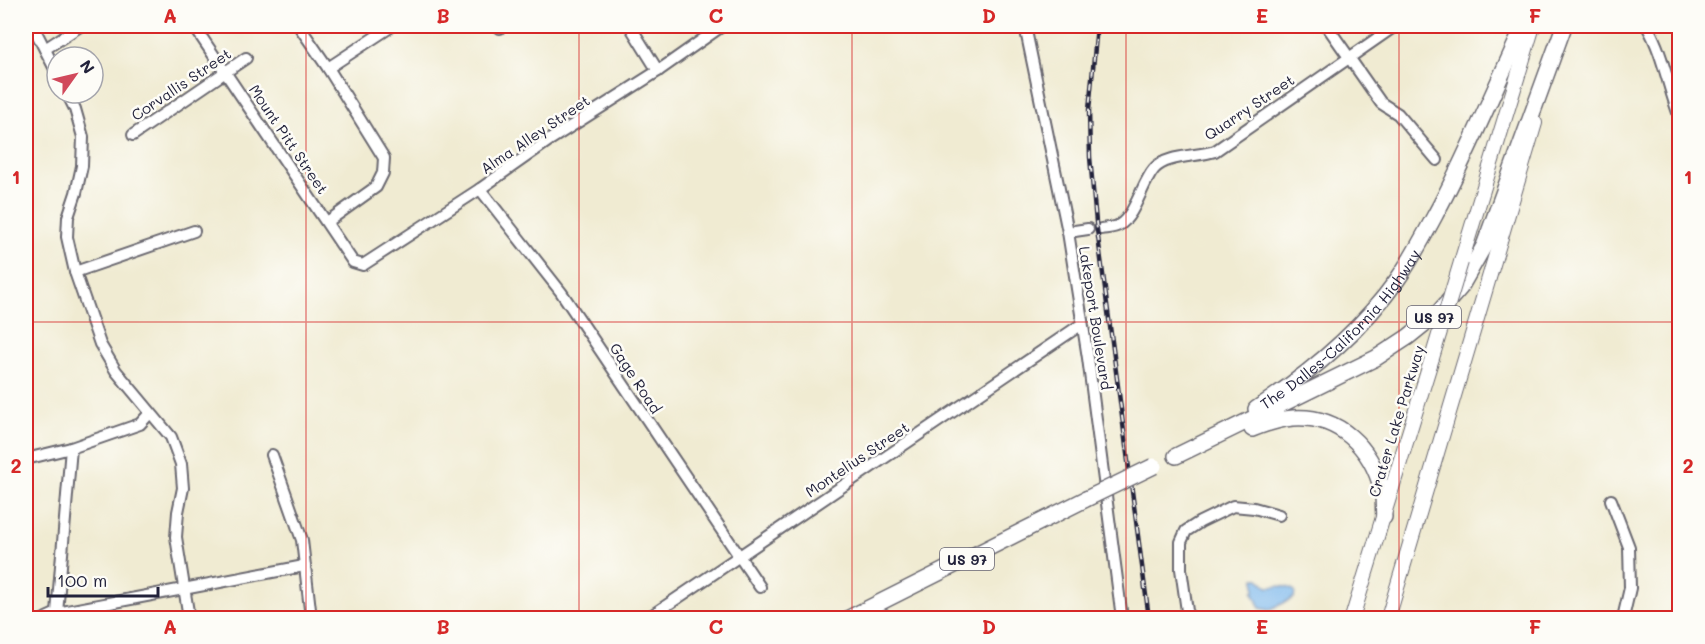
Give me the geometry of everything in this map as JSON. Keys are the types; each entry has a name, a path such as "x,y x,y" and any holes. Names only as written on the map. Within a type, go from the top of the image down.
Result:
{"highway":[{"name":"The Dalles-California Highway","path":"849,618 1176,456 1252,412 1292,385 1341,343 1371,312 1397,280 1424,236 1524,26"},
{"name":"US 97","path":"1176,456 1376,358 1408,337 1439,312 1460,288 1484,246 1564,26"},
{"path":"1176,456 1268,423 1292,418 1315,420 1336,426 1353,437 1367,453 1383,492 1383,517"}],"main road":[{"name":"Crater Lake Parkway","path":"1352,618 1533,26"},
{"path":"1388,618 1555,53"}],"street":[{"path":"33,26 45,49"},
{"path":"51,45 80,26"},
{"name":"Mount Pitt Street","path":"194,26 354,262 363,265"},
{"path":"299,26 384,158 383,173 376,187 327,222"},
{"path":"328,68 392,26"},
{"path":"630,26 658,71"},
{"name":"Alma Alley Street","path":"363,265 480,189 551,139 658,71 722,26"},
{"name":"Lakeport Boulevard","path":"1025,26 1068,232 1083,324 1122,618"},
{"path":"1327,26 1381,103 1398,114 1437,160"},
{"name":"Quarry Street","path":"1101,229 1120,225 1133,209 1154,169 1168,159 1200,156 1215,151 1395,26"},
{"path":"1647,26 1655,40 1668,87 1680,118"},
{"name":"Corvallis Street","path":"133,135 246,58"},
{"path":"73,105 83,138 78,184 68,217 67,237 75,272 100,344 116,371 171,437 181,464 183,488 176,537 189,618"},
{"name":"Gage Road","path":"480,189 561,292 760,587"},
{"path":"1068,232 1088,230"},
{"path":"75,272 194,231"},
{"name":"Montelius Street","path":"648,618 1083,324"},
{"path":"26,459 71,448 140,424 150,413"},
{"path":"57,613 71,448"},
{"path":"272,455 302,540 311,618"},
{"path":"1611,500 1629,547 1630,588 1623,618"},
{"path":"1188,618 1181,569 1181,542 1186,531 1233,506 1254,508 1279,515"},
{"path":"46,618 57,613 304,566"}],"water":[{"path":"1255,578 1268,587 1283,586 1292,589 1295,591 1294,598 1269,610 1260,608 1253,592 1255,591"}],"railway":[{"path":"1097,26 1089,110 1090,157 1096,222 1149,618"}]}
